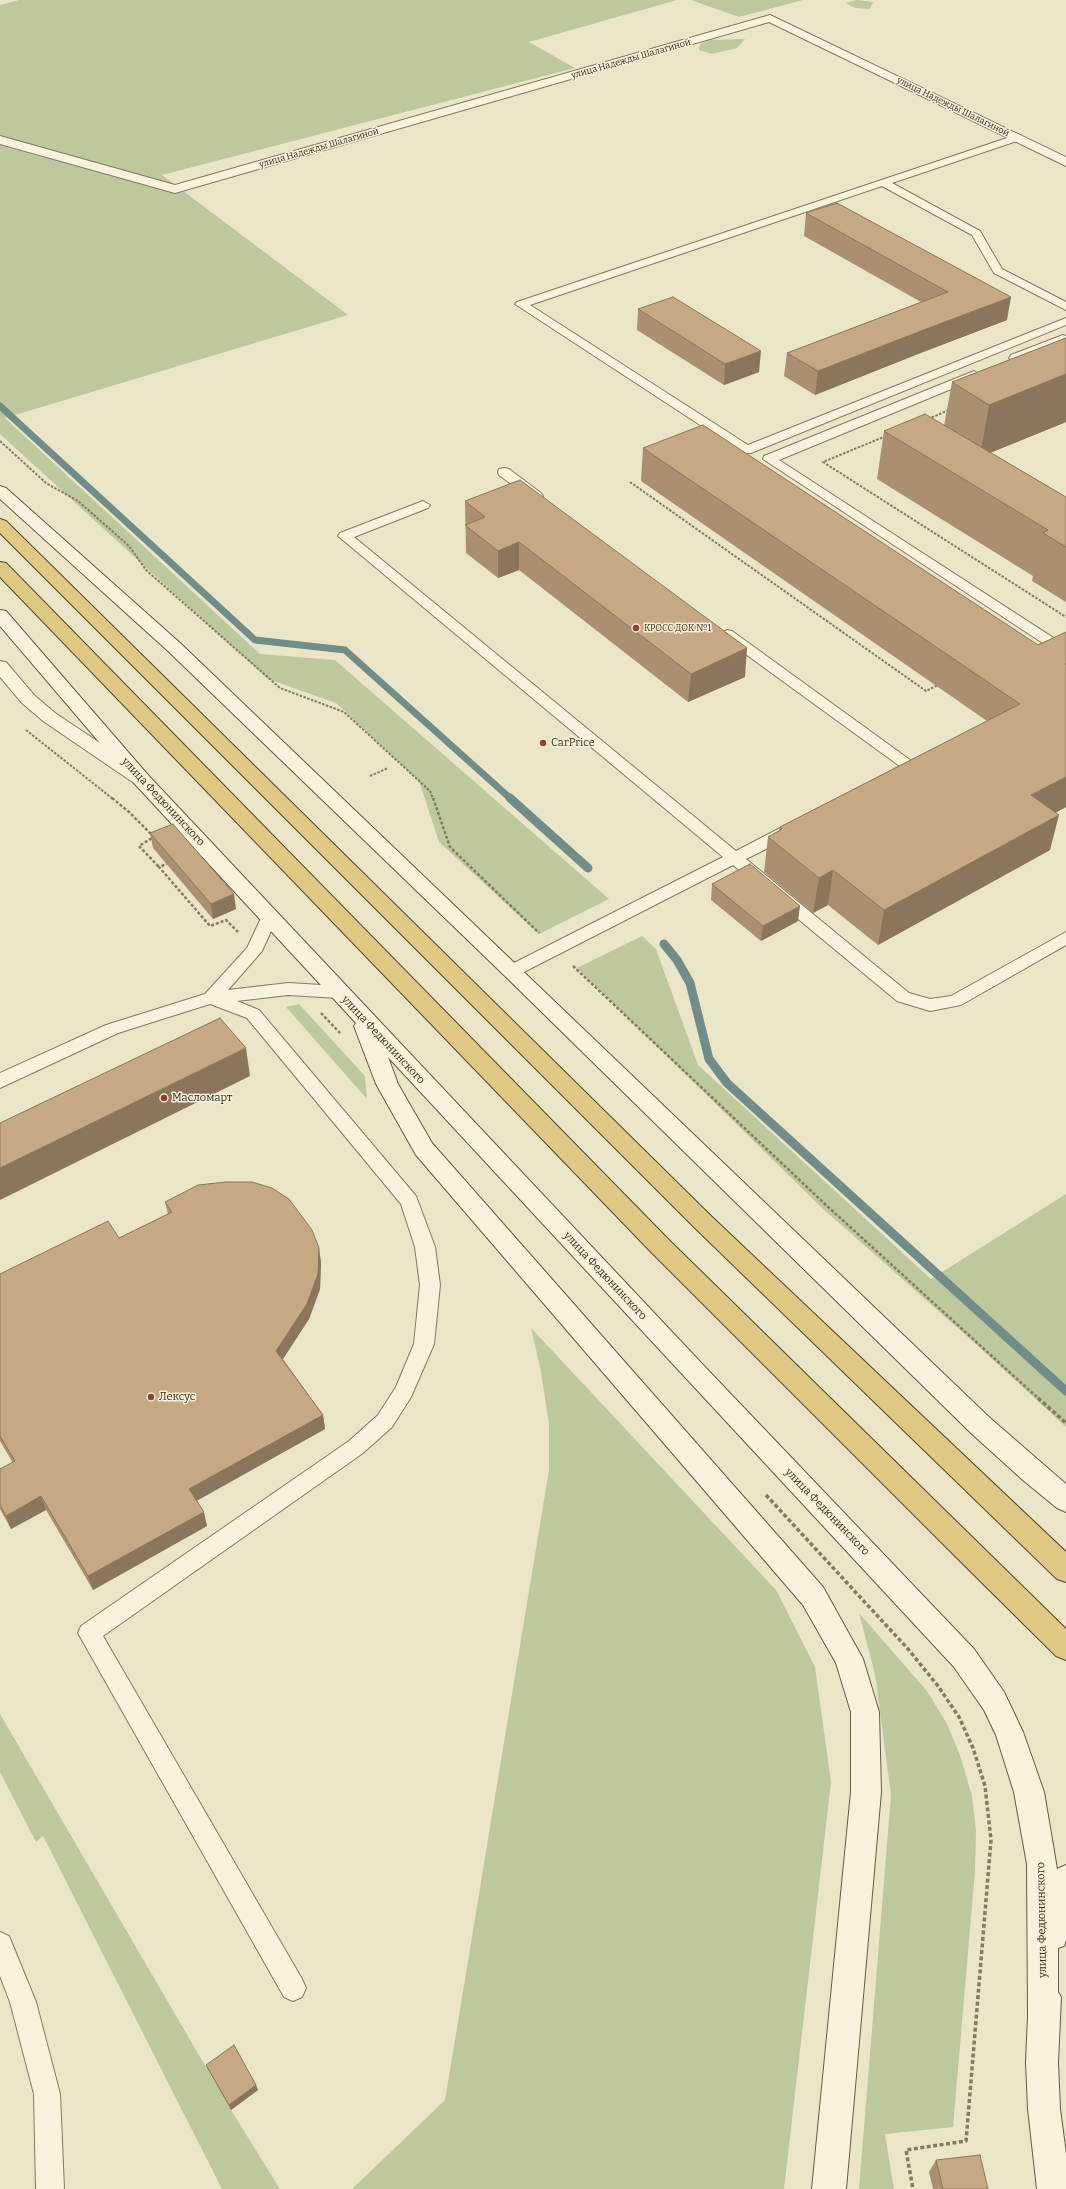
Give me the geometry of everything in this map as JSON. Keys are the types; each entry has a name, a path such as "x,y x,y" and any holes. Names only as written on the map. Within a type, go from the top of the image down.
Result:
{"highway":[{"path":"0,524 702,1222 1066,1570"},
{"path":"0,567 661,1247 1066,1647"}],"main road":[{"name":"улица Надежды Шалагиной","path":"0,140 175,189 770,18 1066,162"},
{"path":"0,491 174,647 512,971 981,1426 1033,1473 1066,1500"},
{"name":"улица Федюнинского","path":"0,615 141,779 696,1375 876,1563 964,1658 994,1701 1009,1732 1030,1792 1042,1864 1044,2012"},
{"path":"0,666 28,699 48,717 141,779"},
{"path":"361,1016 387,1084 424,1149 813,1596 849,1659 865,1712 866,1792 829,2189"},
{"path":"1054,2189 1044,2109 1044,2012 1054,1928 1066,1880"}],"lane":[{"path":"1016,138 521,304 747,450 1066,320"},
{"path":"882,182 976,233 998,271 1066,307"},
{"path":"1004,363 1064,339"},
{"path":"982,372 768,459 1064,649"},
{"path":"504,472 548,505"},
{"path":"423,505 345,536 903,997 930,1005 955,1001 1066,938"},
{"path":"714,625 912,768 885,782"},
{"path":"512,971 802,823"},
{"path":"211,998 254,950 270,916"},
{"path":"0,1081 112,1029 211,998 288,989 339,992"},
{"path":"211,998 253,1014 409,1201 426,1247 430,1285 424,1344 404,1391 385,1421 356,1447 89,1633 293,1988"},
{"path":"0,1945 23,2002 47,2094 50,2189"}],"path":[{"path":"926,420 955,408"},
{"path":"889,435 822,462 1066,617"},
{"path":"0,441 46,483 78,501 130,546 146,570 280,688 344,712 430,791 450,847 826,1205 1066,1423"},
{"path":"630,482 926,691 940,684"},
{"path":"23,727 33,737 129,812 154,837 139,846 210,926 226,920 254,950"},
{"path":"370,776 388,768"},
{"path":"159,867 171,862"},
{"path":"288,989 298,1000 314,1005 344,1038"},
{"path":"763,1492 908,1649 938,1686 959,1717 973,1748 985,1786 992,1840 966,2142 906,2150 913,2189"}],"green space":[{"path":"19,0 677,0 529,42 575,68 162,175 348,315 5,418 260,654 335,660 609,899 539,934 439,842 419,781 336,703 268,679 0,434 0,5"},
{"path":"691,0 803,0 739,17"},
{"path":"857,0 873,2 870,9 855,8 846,3"},
{"path":"745,39 737,48 712,54 699,50 700,44 710,40"},
{"path":"642,936 656,949 698,1065 931,1279 1066,1194 1066,1427 978,1346 821,1207 577,968"},
{"path":"299,1004 365,1076 367,1099 286,1007"},
{"path":"531,1328 776,1590 815,1667 831,1782 784,2189 352,2189 445,2100 549,1470 549,1423 540,1367"},
{"path":"859,1613 927,1691 947,1724 960,1755 972,1796 976,1831 975,1871 953,2127 885,2134 894,2189 859,2189 891,1795 875,1674"},
{"path":"0,1714 231,2110 280,2189 222,2189 43,1836 36,1842 0,1772"}],"building":[{"path":"837,203 1011,297 818,371 787,353 948,292 806,213"},
{"path":"673,297 761,351 725,364 638,309"},
{"path":"1066,338 1066,374 989,405 952,382"},
{"path":"925,414 1066,497 1066,547 1043,533 1048,530 884,431"},
{"path":"703,425 1038,645 1066,632 1066,777 1031,795 1059,815 884,910 833,870 819,878 768,837 782,829 780,827 1020,704 643,448"},
{"path":"520,480 747,648 691,674 519,542 498,551 465,525 485,517 465,501"},
{"path":"173,824 234,894 211,904 150,833"},
{"path":"750,864 800,906 763,926 712,884"},
{"path":"220,1018 246,1048 0,1168 0,1123"},
{"name":"Лексус","path":"226,1182 252,1182 272,1188 289,1199 312,1230 319,1248 318,1274 307,1304 276,1351 323,1415 189,1489 204,1512 88,1576 41,1496 6,1516 0,1505 0,1469 15,1461 0,1436 0,1274 108,1221 119,1238 172,1212 165,1202 198,1185"},
{"path":"234,2045 256,2085 229,2105 206,2065"},
{"path":"980,2155 988,2189 943,2189 936,2160"}],"waterway":[{"path":"0,406 255,640 345,650 511,799"},
{"path":"510,798 588,868"},
{"path":"664,944 677,960 690,983 709,1059 727,1083 1066,1391"}],"place":[{"name":"КРОСС ДОК №1","path":"636,628"},
{"name":"CarPrice","path":"543,743"},
{"name":"Масломарт","path":"164,1098"},
{"name":"Лексус","path":"151,1397"}]}
